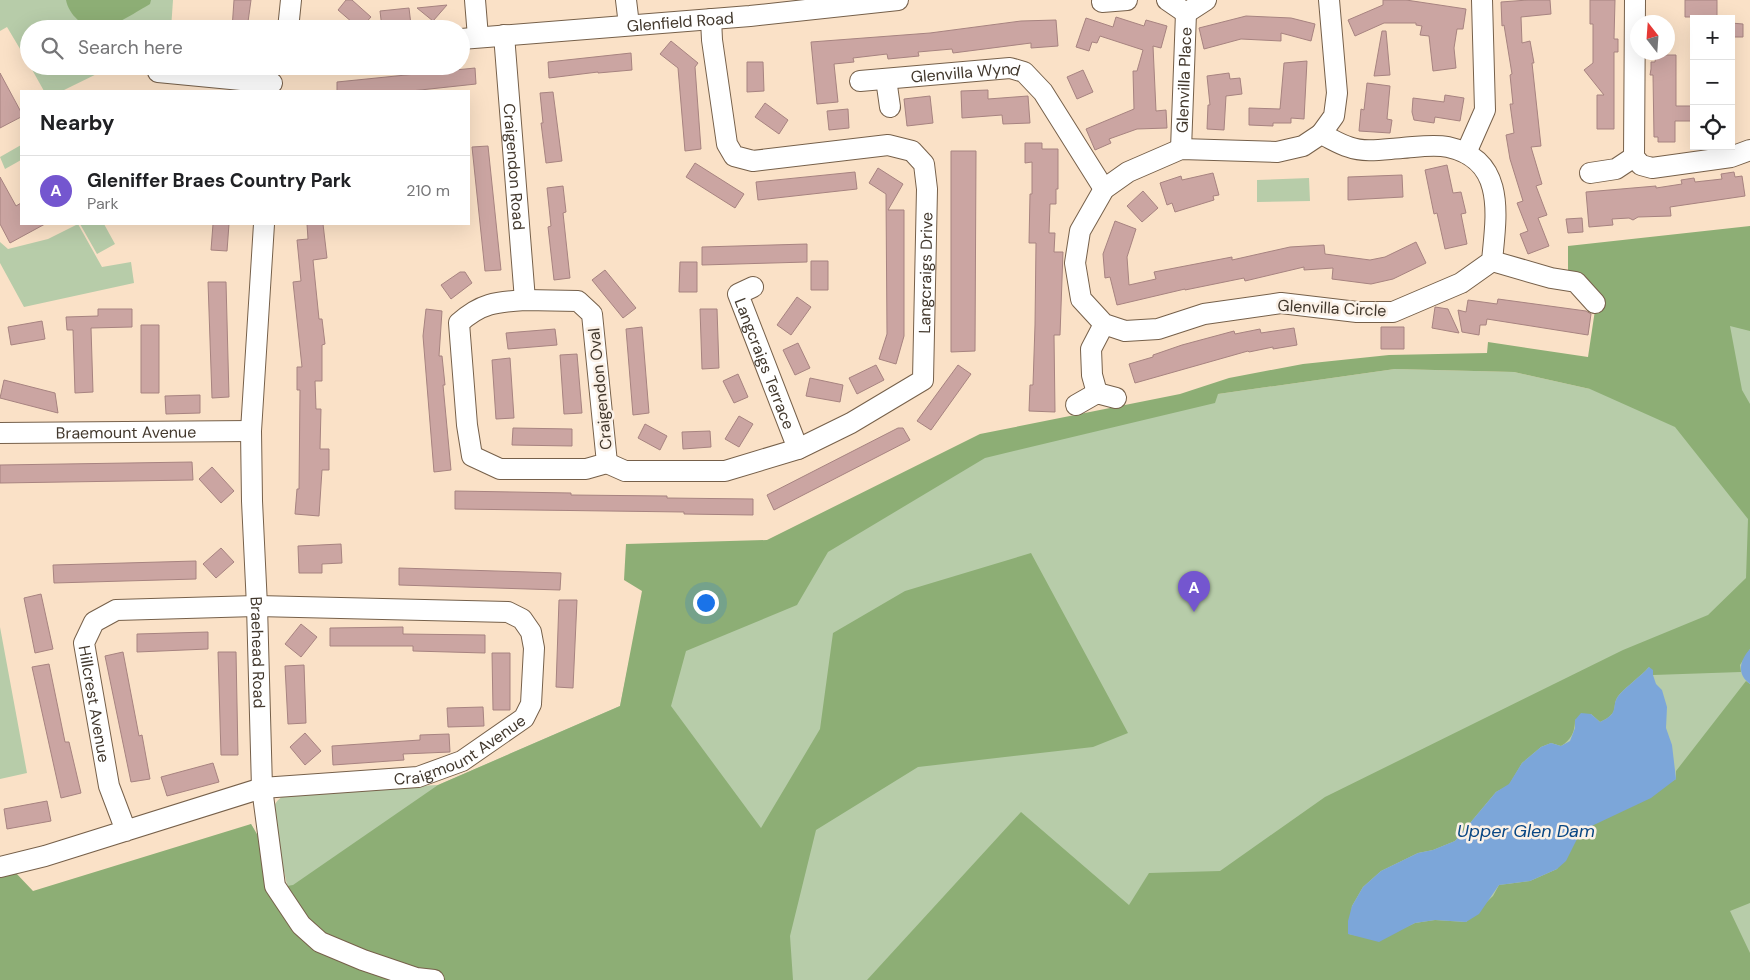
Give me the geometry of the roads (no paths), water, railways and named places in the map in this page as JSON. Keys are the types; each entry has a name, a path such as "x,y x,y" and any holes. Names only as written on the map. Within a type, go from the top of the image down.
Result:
{"street":[{"path":"289,20 291,0"},
{"path":"470,38 475,0"},
{"path":"626,0 629,25"},
{"name":"Glenfield Road","path":"470,38 711,19 898,0"},
{"path":"1102,2 1127,0"},
{"name":"Glenvilla Place","path":"1167,0 1186,13"},
{"name":"Glenvilla Place","path":"1186,13 1206,0"},
{"path":"1076,405 1107,396 1092,375 1091,349 1104,324 1081,299 1075,263 1080,231 1104,189 1128,172 1181,149 1276,152 1302,146 1321,134 1334,116 1337,93 1329,0"},
{"path":"1466,154 1485,110 1482,0"},
{"path":"1635,0 1634,157 1640,165 1652,168 1732,157 1750,150"},
{"name":"Glenvilla Place","path":"1181,149 1186,13"},
{"name":"Langcraigs Drive","path":"607,463 625,471 725,471 798,449 850,423 923,380 927,189 924,164 912,151 888,146 753,161 734,156 727,144 712,40 711,19"},
{"name":"Craigendon Road","path":"504,35 525,300"},
{"name":"Glenvilla Wynd","path":"860,81 1010,68 1024,72 1043,92 1104,189"},
{"path":"202,75 274,80"},
{"name":"Glenvilla Wynd","path":"886,79 890,107"},
{"path":"1321,134 1350,148 1372,150 1430,146 1447,147 1466,154 1479,163 1491,182 1496,198 1492,261 1550,278 1576,282 1595,302"},
{"path":"1590,173 1616,169 1634,157"},
{"name":"Braehead Road","path":"264,225 251,431 252,501 262,788 275,886 301,925 320,942 416,978 434,980"},
{"name":"Glenvilla Circle","path":"1104,324 1125,331 1158,329 1204,314 1281,303 1357,312 1394,312 1461,284 1492,261"},
{"name":"Langcraigs Terrace","path":"753,287 738,294 798,449"},
{"name":"Craigendon Oval","path":"525,300 578,301 592,314 607,463 586,469 500,469 472,456 467,425 459,323 472,311 496,302 525,300"},
{"name":"Braemount Avenue","path":"0,433 251,431"},
{"name":"Craigmount Avenue","path":"257,606 508,612 522,619 531,632 534,648 531,704 524,718 462,761 418,777 262,788"},
{"name":"Hillcrest Avenue","path":"126,831 109,786 85,656 84,642 94,622 116,610 257,606"},
{"path":"0,867 45,856 262,788"}],"water":[{"path":"1750,649 1750,684 1743,676 1741,667"},
{"name":"Upper Glen Dam","path":"1649,667 1653,670 1656,684 1662,690 1667,707 1666,728 1672,745 1676,779 1651,798 1581,831 1566,861 1557,869 1530,881 1499,885 1479,914 1466,922 1435,920 1415,923 1379,942 1348,934 1348,921 1352,906 1363,887 1381,871 1418,853 1433,850 1455,841 1496,792 1509,784 1522,763 1541,747 1551,743 1561,746 1570,741 1575,728 1575,720 1581,713 1591,714 1600,722 1611,716 1619,695"}],"place":[{"name":"Gleniffer Braes Country Park","path":"1194,612"}]}
